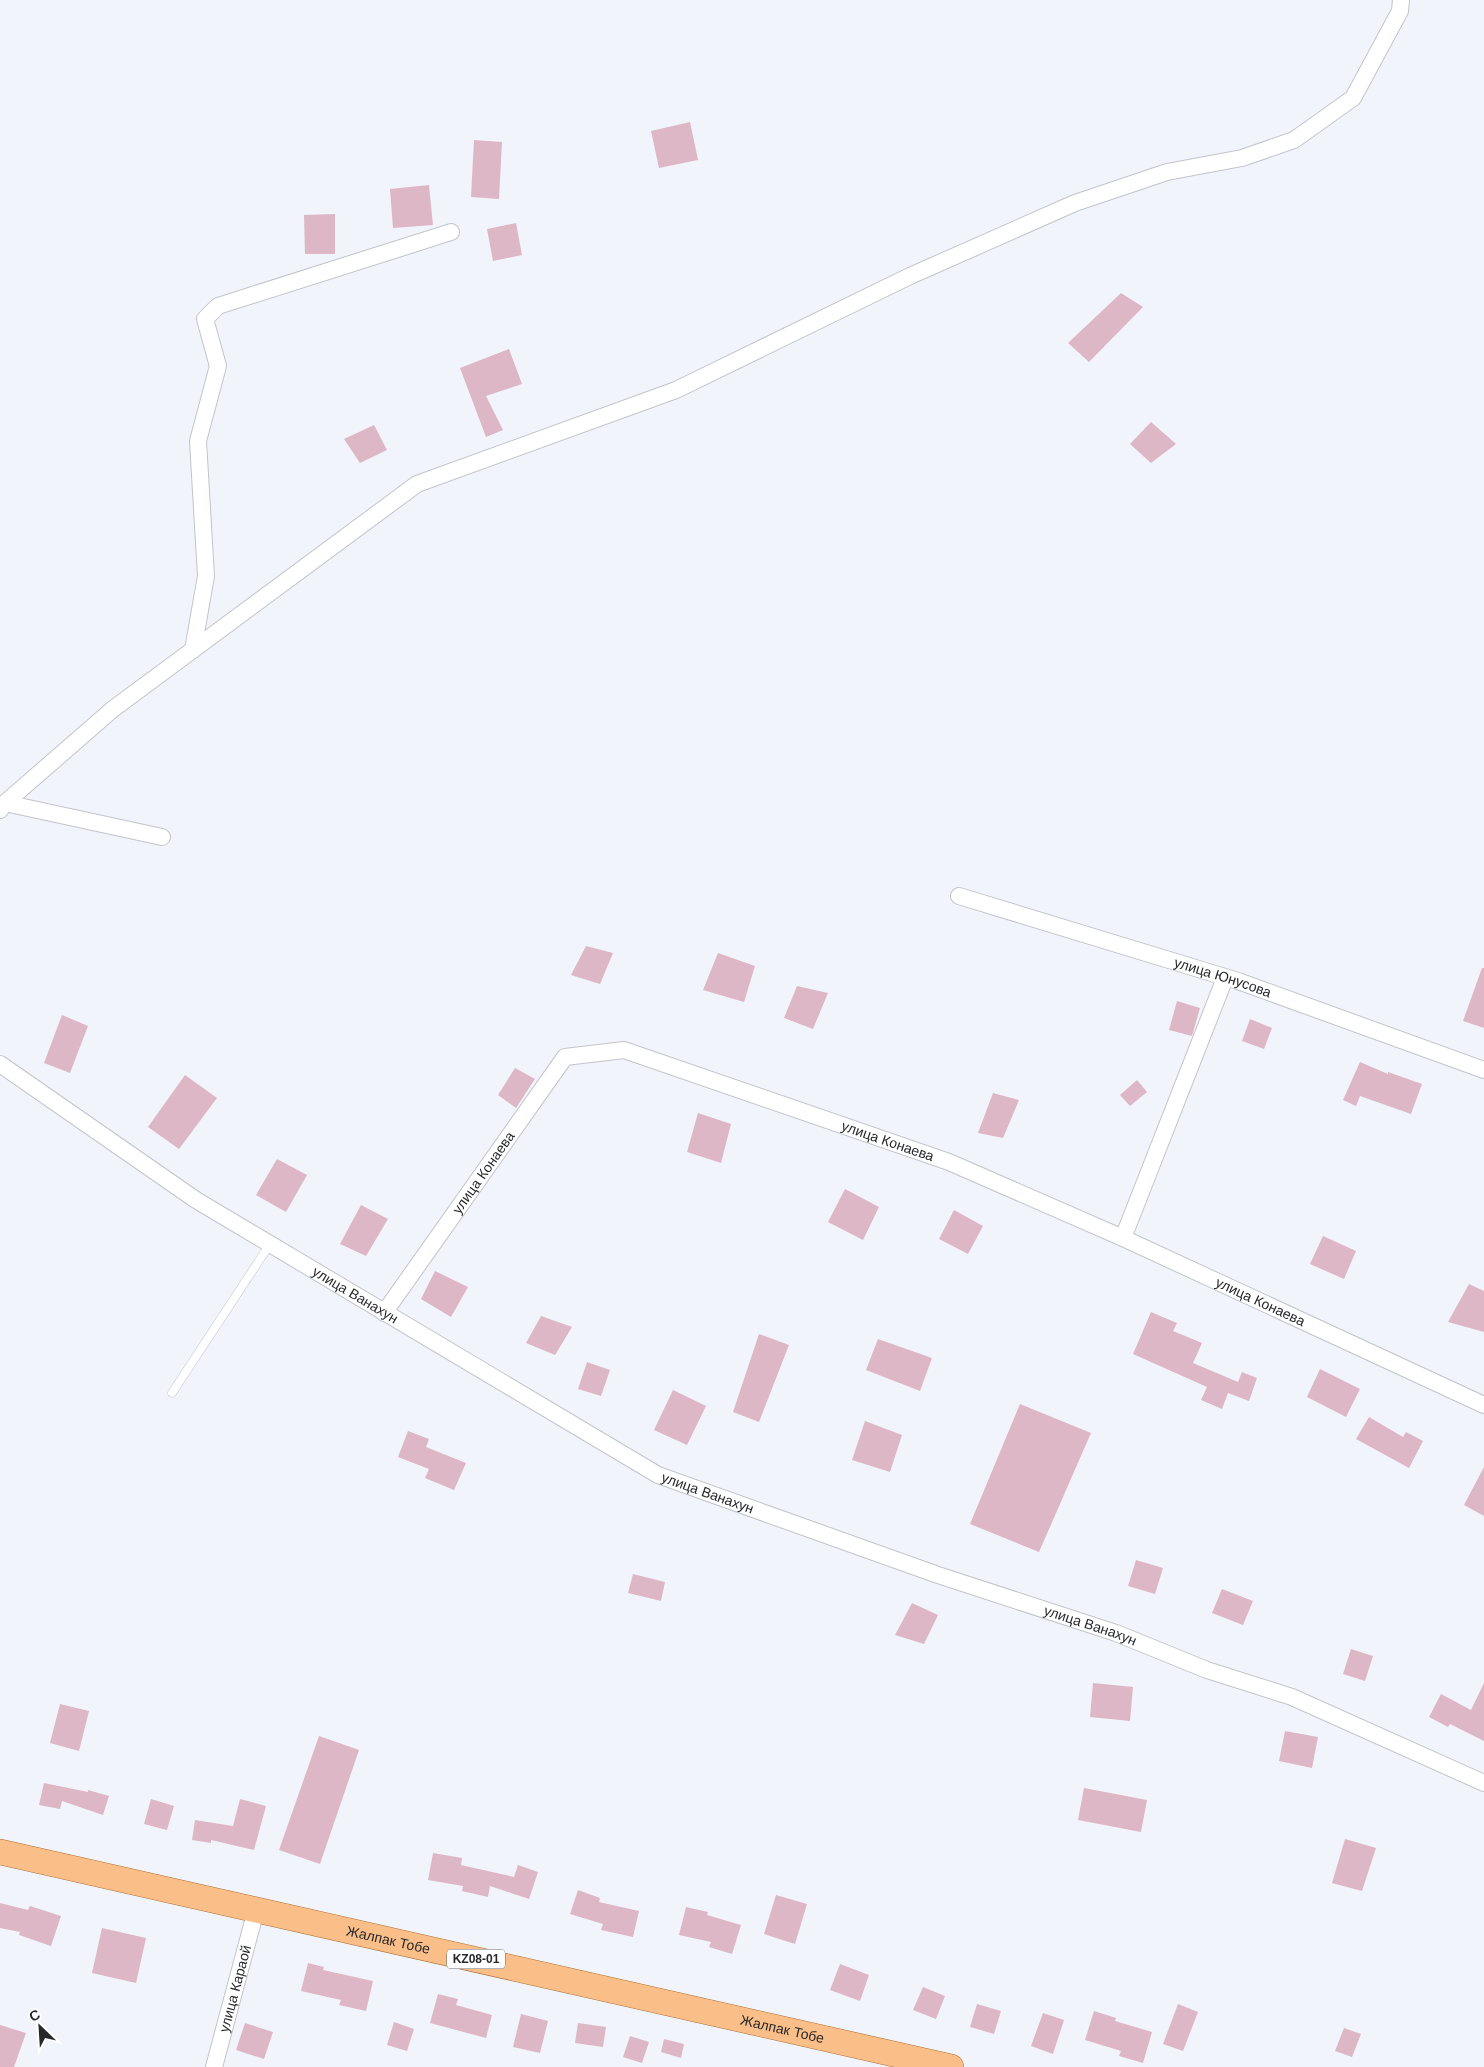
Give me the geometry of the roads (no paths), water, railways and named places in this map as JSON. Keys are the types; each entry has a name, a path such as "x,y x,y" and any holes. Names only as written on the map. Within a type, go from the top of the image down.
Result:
{"main road":[{"name":"Жалпак Тобе","path":"0,1852 943,2066"}],"street":[{"path":"2,806 113,709 417,484 676,390 910,276 1075,203 1166,172 1242,158 1294,140 1353,98 1400,11 1401,0"},
{"path":"193,650 206,576 198,441 218,366 205,319 218,306 451,232"},
{"path":"2,806 162,837"},
{"name":"улица Юнусова","path":"959,896 1225,978 1484,1070"},
{"path":"1123,1238 1225,978"},
{"name":"улица Конаева","path":"384,1313 565,1057 624,1050 949,1162 1123,1238 1484,1405"},
{"name":"улица Ванахун","path":"0,1064 196,1200 658,1475 938,1575 1116,1633 1207,1670 1292,1697 1484,1783"},
{"name":"улица Караой","path":"214,2067 256,1910"}],"lane":[{"path":"172,1393 270,1244"}]}
